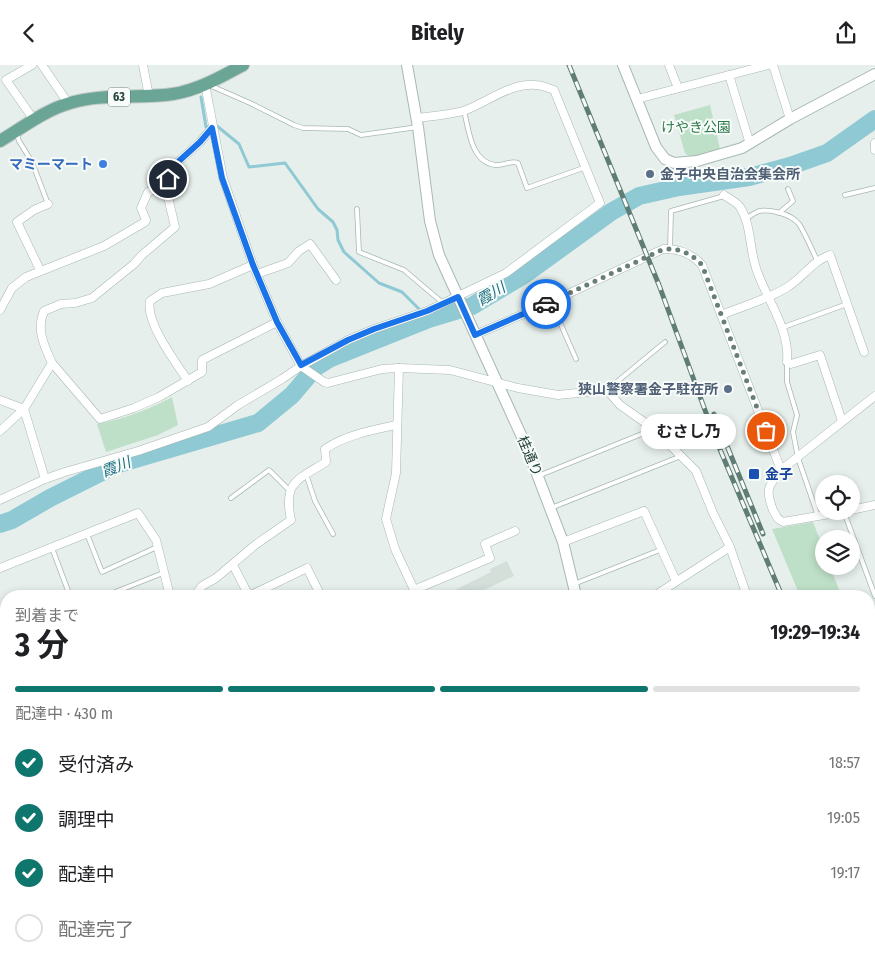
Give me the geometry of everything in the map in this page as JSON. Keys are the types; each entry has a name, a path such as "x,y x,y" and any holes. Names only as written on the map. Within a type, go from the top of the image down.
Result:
{"main road":[{"name":"63","path":"0,141 34,120 68,103 97,98 173,94 205,84 243,65"}],"street":[{"path":"32,65 3,82 34,120"},
{"path":"42,65 68,103"},
{"path":"143,65 149,96"},
{"path":"407,65 430,221 440,255 458,297"},
{"path":"623,65 656,147 669,162 683,164 733,152 875,74"},
{"path":"669,65 678,88"},
{"path":"637,99 768,65"},
{"path":"773,65 790,119"},
{"path":"729,75 750,144"},
{"path":"205,84 222,178 253,265 277,322 301,365 328,383 382,369 399,368 450,370 558,395 607,390 620,405 654,429 696,471 713,513 730,547 744,590"},
{"path":"0,500 45,479 106,459 138,451 208,427 238,405 301,365 348,340 444,304 506,273 600,203 554,90 537,85 526,85 505,90 464,111 417,123"},
{"path":"212,128 179,161 168,179 168,197 175,227 142,255 134,265 92,298 75,303 61,304 44,311 40,320 40,329 52,363 100,419 148,402 188,381 202,372 202,360 277,322"},
{"path":"875,143 875,150"},
{"path":"0,310 17,282 40,270 65,263 104,247 133,230 146,220 141,208 148,192 153,189 168,189"},
{"path":"724,195 740,205 752,240 756,269 769,297 788,350 788,362 791,364 820,355 842,421"},
{"path":"40,270 17,222 34,210 48,204"},
{"path":"257,273 288,263 299,251 310,244 336,280"},
{"path":"475,335 664,249 681,250 696,258 702,265 781,470"},
{"path":"721,315 769,297 802,277 817,260 830,255 864,353"},
{"path":"188,381 159,338 148,307 150,301 162,293 209,283 253,265"},
{"path":"0,290 7,296"},
{"name":"桂通り","path":"458,297 551,508 563,542 574,590"},
{"path":"0,431 24,409 52,363"},
{"path":"399,368 396,473 386,519 395,549 415,590"},
{"path":"815,517 783,522 778,519 768,498 768,490 781,470 875,396"},
{"path":"0,400 24,409"},
{"path":"24,409 45,479"},
{"path":"199,590 255,545 292,520 288,498 291,487 306,474 326,462 325,449 365,432 396,425"},
{"path":"860,509 874,507"},
{"path":"563,542 644,511 660,550 676,581"},
{"path":"0,568 138,513 156,540 168,590"},
{"path":"422,590 490,558 485,544 515,531"},
{"path":"663,590 730,547"},
{"path":"232,565 246,590"},
{"path":"261,590 307,568 318,590"}],"lane":[{"path":"205,84 303,128 348,129 361,135 417,123"},
{"path":"464,111 476,154 488,163 498,165 518,163 528,188 586,167"},
{"path":"16,132 19,141 32,161 48,204"},
{"path":"845,195 875,188"},
{"path":"778,213 793,201 788,189"},
{"path":"670,249 671,211 724,195"},
{"path":"357,209 359,252 404,270 444,304"},
{"path":"745,219 757,212 774,211 798,223 817,260"},
{"path":"551,302 576,359"},
{"path":"781,328 848,304"},
{"path":"607,390 665,342"},
{"path":"788,362 787,382 797,415 793,433 798,458 815,507"},
{"path":"538,476 654,429"},
{"path":"551,508 681,455"},
{"path":"231,498 270,470 290,491"},
{"path":"306,474 315,501 333,534"},
{"path":"849,520 873,590"},
{"path":"88,534 102,572 157,547"},
{"path":"52,548 68,590"},
{"path":"573,584 660,550"},
{"path":"120,590 163,573"}],"shaded area":[{"path":"507,561 514,576 484,590 455,590 491,572 490,569"}],"green space":[{"name":"けやき公園","path":"710,105 720,149 691,158 685,153 674,115"},
{"path":"172,397 178,425 158,435 106,452 97,424 135,413"},
{"path":"813,522 816,530 815,575 833,575 839,590 797,590 772,529"}],"waterway":[{"path":"201,97 206,127 217,126 239,144 249,167 285,163 318,209 333,222 337,230 338,240 344,252 379,283 402,292 429,319"},
{"name":"霞川","path":"0,524 12,520 50,498 118,464 258,423 292,395 315,368 329,359 429,319 472,306 524,275 611,212 639,196 679,187 749,177 790,166 827,153 875,119"}],"railway":[{"path":"569,65 659,285 716,440 779,590"},
{"path":"714,414 763,534"}],"way so far":[{"path":"546,304 664,249 681,250 696,258 702,265 766,431"}],"place":[{"name":"マミーマート","path":"103,164"},
{"name":"金子中央自治会集会所","path":"650,174"},
{"name":"狭山警察署金子駐在所","path":"728,389"},
{"name":"むさし乃","path":"766,431"},
{"name":"金子","path":"754,474"}],"route":[{"path":"168,179 179,161 212,128 222,178 253,265 277,322 301,365 348,340 427,311 458,297 475,335 546,304"}]}
